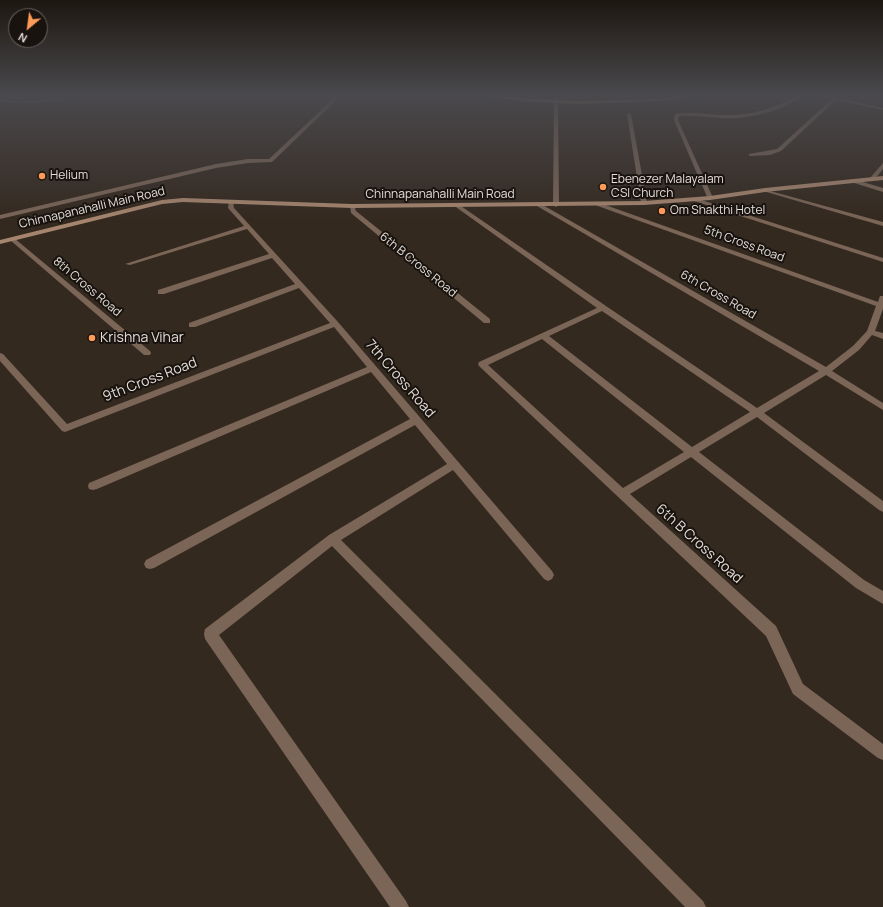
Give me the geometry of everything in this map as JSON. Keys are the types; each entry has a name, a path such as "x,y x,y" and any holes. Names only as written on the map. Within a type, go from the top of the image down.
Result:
{"street":[{"path":"0,217 216,166 248,160 270,161 295,137"},
{"path":"556,137 556,205"},
{"path":"632,137 644,203"},
{"path":"684,137 710,198"},
{"path":"750,155 779,150 793,137"},
{"path":"872,179 883,165"},
{"name":"Chinnapanahalli Main Road","path":"0,242 162,202 203,199 231,202 352,206 644,203 710,198 765,190 883,178"},
{"path":"854,181 883,190"},
{"path":"765,190 883,224"},
{"path":"693,199 883,260"},
{"name":"7th Cross Road","path":"231,202 230,208 335,324 548,575"},
{"name":"5th Cross Road","path":"597,204 882,303"},
{"path":"456,205 603,308 758,413 883,507"},
{"name":"6th Cross Road","path":"539,205 826,371 883,407"},
{"name":"6th B Cross Road","path":"352,206 353,212 486,321"},
{"path":"128,264 248,227"},
{"name":"8th Cross Road","path":"12,239 147,353"},
{"path":"161,292 274,255"},
{"path":"192,325 300,285"},
{"path":"622,494 826,371 856,348 871,332 882,303"},
{"path":"603,308 543,336 860,584 883,598"},
{"name":"9th Cross Road","path":"0,356 65,428 335,324"},
{"path":"871,332 883,336"},
{"name":"6th B Cross Road","path":"543,336 482,364 771,631 798,689 883,753"},
{"path":"93,486 372,368"},
{"path":"150,564 417,419"},
{"path":"400,907 210,634 333,539 455,464"},
{"path":"333,539 697,907"}],"place":[{"name":"Helium","path":"42,176"},
{"name":"Ebenezer Malayalam CSI Church","path":"603,187"},
{"name":"Om Shakthi Hotel","path":"662,211"},
{"name":"Krishna Vihar","path":"92,338"}]}
